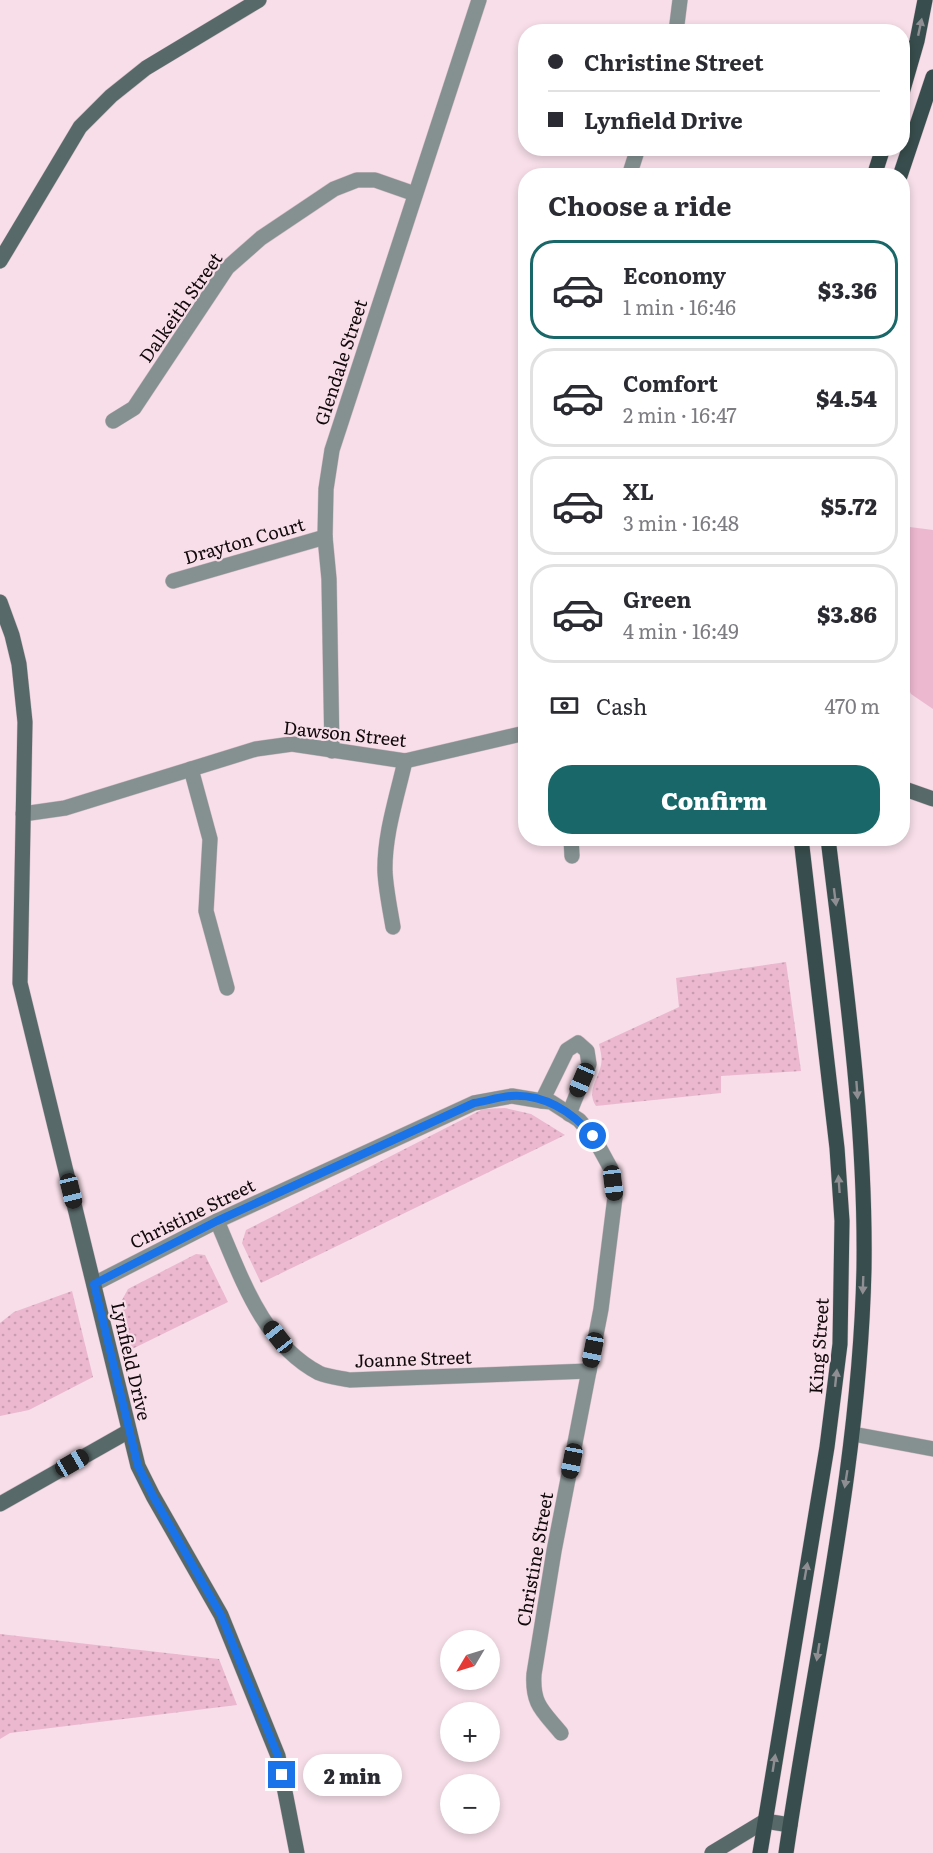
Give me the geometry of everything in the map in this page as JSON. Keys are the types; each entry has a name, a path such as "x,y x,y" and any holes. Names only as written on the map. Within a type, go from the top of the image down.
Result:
{"main road":[{"path":"910,65 925,2"},
{"path":"910,146 933,77"},
{"name":"King Street","path":"760,1853 832,1412 840,1344 842,1221 837,1148 802,846"},
{"path":"786,1853 853,1434 864,1267 861,1153 856,1078 829,846"}],"street":[{"path":"0,261 80,127 111,96 146,68 259,0"},
{"name":"Glendale Street","path":"332,751 325,537 326,489 332,450 479,0"},
{"path":"677,24 680,0"},
{"name":"Dalkeith Street","path":"113,421 134,408 227,268 261,238 334,189 357,180 375,180 415,194"},
{"name":"Drayton Court","path":"173,581 325,537"},
{"name":"Lynfield Drive","path":"0,602 12,635 19,664 25,722 20,983 138,1466 221,1615 278,1756 297,1853"},
{"name":"Dawson Street","path":"23,814 65,808 275,745 292,744 405,761 518,735"},
{"path":"393,927 385,869 387,847 405,761"},
{"path":"191,769 210,839 206,911 227,988"},
{"path":"910,791 933,799"},
{"path":"572,846 572,856"},
{"path":"542,1101 567,1050 578,1043 587,1051 590,1064 569,1114"},
{"name":"Christine Street","path":"94,1284 217,1221 474,1103 512,1096 551,1102 579,1120 598,1144 611,1169 615,1197 602,1309 554,1551 534,1674 533,1692 540,1706 561,1733"},
{"name":"Joanne Street","path":"217,1221 255,1308 289,1352 320,1374 351,1380 589,1371"},
{"path":"0,1504 129,1431"},
{"path":"853,1434 933,1449"},
{"path":"712,1853 765,1821 790,1825"}],"shaded area":[{"path":"910,527 933,530 933,709 911,694"},
{"path":"786,962 801,1071 721,1076 721,1093 596,1106 592,1092 601,1063 599,1044 679,1007 676,978"},
{"path":"505,1108 531,1114 565,1135 261,1283 242,1243 246,1230 483,1109"},
{"path":"196,1254 205,1255 228,1302 128,1351 122,1300 128,1289"},
{"path":"72,1291 93,1377 29,1410 0,1416 0,1323 14,1312"},
{"path":"0,1634 219,1659 237,1705 10,1733 0,1739"}],"route":[{"path":"282,1775 278,1756 221,1615 138,1466 94,1284 217,1221 474,1103 512,1096 551,1102 579,1120 593,1136"}]}
